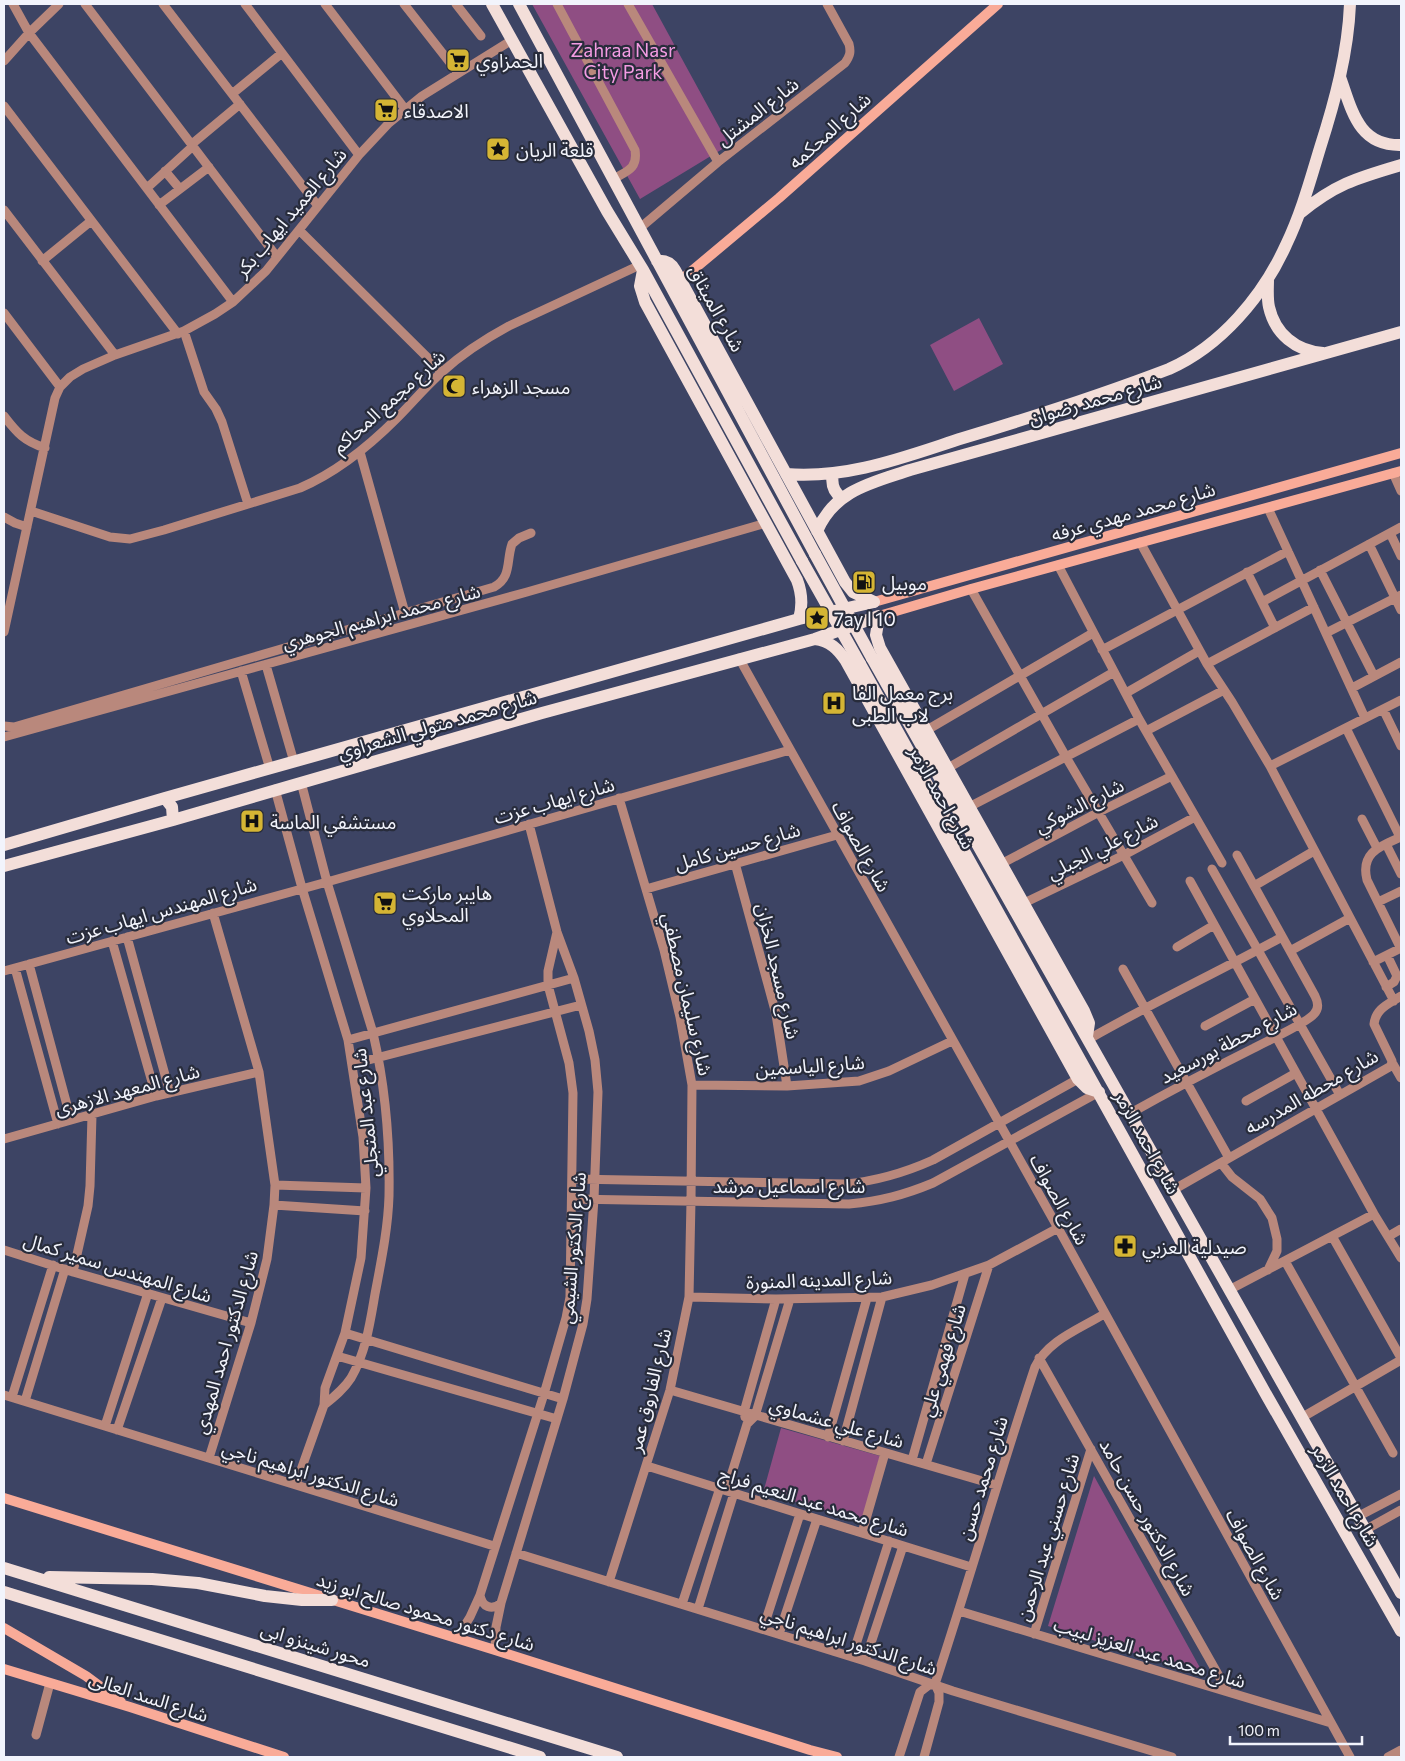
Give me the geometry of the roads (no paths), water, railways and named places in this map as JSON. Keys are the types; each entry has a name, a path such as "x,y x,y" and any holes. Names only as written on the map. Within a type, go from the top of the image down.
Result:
{"main road":[{"path":"492,4 642,268 807,570 1099,1092"},
{"path":"519,4 815,554 1088,1038"},
{"name":"شارع محمد رضوان","path":"786,474 833,474 880,464 1037,416 1184,362 1210,343 1235,320 1268,279 1286,245 1299,214 1330,118 1340,77 1350,4"},
{"path":"1340,77 1353,115 1359,126 1375,139 1384,143 1401,145"},
{"path":"1299,214 1316,200 1350,180 1401,165"},
{"name":"شارع الميثاق","path":"657,261 667,262 672,265 681,280 835,566 849,588 874,602"},
{"path":"642,268 640,286 645,302 800,587 802,603 799,619"},
{"path":"1268,279 1268,305 1272,318 1279,330 1288,340 1300,348 1326,353"},
{"name":"شارع محمد رضوان","path":"817,531 827,512 842,498 868,484 910,470 1401,332"},
{"path":"833,474 833,488 842,498"},
{"path":"800,587 809,587 822,582 835,566"},
{"name":"شارع محمد متولي الشعراوي","path":"4,845 799,619 874,602"},
{"name":"شارع احمد الزمر","path":"879,616 876,630 880,648 1087,1017 1089,1023 1088,1038 1129,1114 1401,1593"},
{"name":"شارع محمد متولي الشعراوي","path":"4,866 173,820 275,789 739,658 815,639 879,616"},
{"name":"شارع احمد الزمر","path":"815,639 831,644 846,661 1078,1079 1087,1088 1099,1092 1262,1387 1401,1631"},
{"path":"713,644 709,654 713,661 720,664"},
{"path":"846,661 854,650 862,646 871,645 880,648"},
{"path":"686,651 692,652 698,660 693,672"},
{"path":"190,792 188,798 189,806 197,813"},
{"path":"165,798 172,807 173,820"},
{"name":"محور شينزو ابى","path":"4,1568 617,1757"},
{"path":"38,1578 152,1579 198,1583 265,1596 332,1600"},
{"path":"7,1596 540,1757"}],"street":[{"path":"13,4 29,33 233,302"},
{"path":"4,61 59,4"},
{"path":"85,4 277,257"},
{"path":"163,4 318,206"},
{"path":"245,4 359,155"},
{"path":"325,4 405,109"},
{"path":"404,4 458,73"},
{"path":"456,4 481,36"},
{"path":"557,4 635,150 636,159 633,167 614,180"},
{"path":"628,4 718,162"},
{"name":"شارع المشتل","path":"640,228 718,162 845,63 851,51 849,44 827,4"},
{"name":"شارع المحكمه","path":"681,280 779,198 998,4"},
{"name":"شارع العميد ايهاب بكر","path":"60,387 70,377 115,355 181,332 233,302 266,271 359,155 405,109 458,73 512,40"},
{"path":"232,94 282,53"},
{"path":"147,188 192,145 240,104"},
{"path":"4,106 92,221 181,332 204,392 216,408 222,422 248,504"},
{"path":"159,205 209,167"},
{"path":"166,171 180,189"},
{"path":"4,210 115,355"},
{"path":"42,261 92,221"},
{"path":"299,230 442,372"},
{"name":"شارع مجمع المحاكم","path":"31,511 110,536 130,539 300,488 346,463 360,452 395,420 442,372 495,334 642,268"},
{"path":"4,313 60,387 55,398 4,627"},
{"path":"4,416 23,438 32,444 45,448"},
{"path":"360,452 405,613"},
{"name":"شارع محمد مهدي عرفه","path":"874,602 1401,453"},
{"path":"1397,472 1401,491"},
{"name":"شارع محمد مهدي عرفه","path":"879,616 1397,472"},
{"path":"1268,508 1365,718"},
{"path":"4,517 27,527"},
{"name":"شارع محمد ابراهيم الجوهري","path":"4,737 766,524"},
{"path":"1262,602 1401,527"},
{"path":"4,726 14,727 494,587 500,584 508,571 512,544 519,538 531,533"},
{"path":"1390,533 1401,556"},
{"path":"1140,542 1199,651 1270,766 1386,987 1398,999"},
{"path":"1369,544 1398,596 1401,610"},
{"path":"1102,650 1288,551"},
{"path":"1058,566 1139,719 1222,864"},
{"path":"1320,570 1374,676"},
{"path":"1247,572 1275,628"},
{"path":"971,589 1019,676 1152,903"},
{"path":"1326,633 1398,596"},
{"path":"1207,664 1314,607"},
{"path":"927,730 1093,633"},
{"path":"1126,693 1199,651"},
{"name":"شارع الصواف","path":"739,658 1058,1228 1350,1757"},
{"path":"1352,688 1401,662"},
{"path":"266,665 294,762"},
{"path":"241,671 270,769"},
{"path":"948,768 1114,672"},
{"path":"1146,731 1224,690"},
{"path":"1270,766 1401,701"},
{"path":"1383,709 1401,746"},
{"path":"969,807 1139,719"},
{"path":"1346,728 1401,837 1382,846 1369,857 1366,868 1367,880 1401,948 1373,962"},
{"name":"شارع ايهاب عزت","path":"327,882 790,750"},
{"name":"شارع الشوكي","path":"1001,864 1172,776"},
{"name":"شارع عبد المتجلي","path":"301,782 327,882 373,1033 379,1058 387,1135 389,1197 382,1256 367,1339 350,1379 338,1394 324,1405"},
{"name":"شارع عبد المتجلي","path":"275,789 302,888 348,1040 363,1137 366,1188 362,1258 345,1333 325,1388 324,1405 296,1484"},
{"name":"شارع سليمان مصطفي","path":"619,798 664,950 678,1008 692,1085 691,1201"},
{"name":"شارع علي الجبلي","path":"1024,903 1124,855 1194,817"},
{"path":"1362,819 1401,874"},
{"name":"شارع الدكتور الشيمي","path":"495,1650 496,1627 501,1603 563,1399 585,1312 594,1199 598,1092 595,1060 582,1005 557,932 528,824"},
{"name":"شارع حسين كامل","path":"646,888 837,835"},
{"path":"1254,886 1314,851"},
{"name":"شارع محطة بورسعيد","path":"1129,1114 1276,1037 1315,1014 1318,1005 1315,996 1236,855"},
{"name":"شارع مسجد الخزان","path":"735,863 776,1014 787,1086"},
{"path":"1212,868 1340,1095"},
{"name":"شارع المهندس ايهاب عزت","path":"4,971 327,882"},
{"path":"1190,882 1374,1214 1401,1258"},
{"path":"1378,902 1401,891"},
{"name":"شارع الدكتور احمد المهدي","path":"209,1458 251,1323 267,1259 275,1185 259,1072 213,913"},
{"path":"1290,951 1350,918"},
{"path":"1177,947 1214,925"},
{"name":"شارع الدكتور الشيمي","path":"457,1638 480,1596 494,1546 544,1394 566,1318 570,1297 573,1093 570,1063 548,985 548,970 557,932"},
{"path":"127,937 170,1093"},
{"path":"1088,1038 1282,937"},
{"path":"112,941 156,1096"},
{"path":"1386,987 1396,981 1397,976 1387,955"},
{"path":"29,964 71,1120"},
{"path":"15,968 58,1124"},
{"path":"1124,969 1187,1082 1232,1177 1260,1199 1272,1218 1277,1240 1276,1251 1268,1270"},
{"path":"348,1040 574,978"},
{"path":"1205,1026 1255,999"},
{"name":"شارع محطه المدرسه","path":"1173,1190 1393,1064 1374,1024 1380,1009 1398,999"},
{"path":"353,1064 582,1005"},
{"name":"شارع الياسمين","path":"692,1085 787,1086 843,1083 874,1077 890,1071 952,1041"},
{"path":"1393,1064 1401,1078"},
{"name":"شارع المعهد الازهرى","path":"4,1139 156,1096 259,1072"},
{"path":"1246,1101 1296,1073"},
{"name":"شارع اسماعيل مرشد","path":"572,1179 845,1184 868,1182 890,1177 933,1160 1078,1079"},
{"name":"شارع اسماعيل مرشد","path":"572,1199 849,1204 878,1201 906,1194 933,1183 1099,1092"},
{"path":"25,1401 69,1271 88,1206 92,1115"},
{"path":"275,1185 366,1188"},
{"name":"شارع الفاروق عمر","path":"609,1582 670,1390 689,1297 691,1201"},
{"path":"274,1205 365,1212"},
{"path":"1229,1290 1374,1214"},
{"name":"شارع المدينه المنورة","path":"689,1297 790,1299 882,1297 932,1285 989,1265 1058,1228"},
{"path":"1389,1236 1401,1229"},
{"path":"1301,1418 1401,1359 1332,1236"},
{"name":"شارع المهندس سمير كمال","path":"4,1250 69,1271 251,1323"},
{"path":"1285,1261 1393,1453"},
{"path":"8,1396 53,1265"},
{"name":"شارع فهمي علي","path":"926,1464 989,1265"},
{"name":"شارع فهمي علي","path":"912,1460 964,1274"},
{"path":"105,1426 148,1293"},
{"path":"843,1441 882,1297"},
{"path":"117,1430 162,1298"},
{"path":"828,1437 867,1298"},
{"path":"747,1424 744,1412 776,1299"},
{"path":"682,1604 720,1488 730,1479 747,1424 755,1416 790,1299"},
{"name":"شارع محمد حسن","path":"924,1757 940,1702 935,1684 959,1611 996,1485 1035,1367 1039,1358 1050,1346 1104,1314"},
{"path":"345,1333 563,1399"},
{"path":"337,1356 557,1419"},
{"name":"شارع الدكتور حسن حامد","path":"1039,1358 1228,1692"},
{"name":"شارع علي عشماوي","path":"670,1390 996,1485"},
{"name":"شارع الدكتور ابراهيم ناجي","path":"8,1396 494,1546"},
{"name":"شارع حسني عبد الرحمن","path":"1034,1634 1091,1449"},
{"path":"862,1533 885,1453"},
{"name":"شارع محمد عبد النعيم فراج","path":"647,1466 971,1567"},
{"path":"698,1609 734,1493 730,1479"},
{"path":"1357,1517 1401,1494"},
{"name":"شارع دكتور محمود صالح ابو زيد","path":"4,1498 837,1757"},
{"path":"1365,1530 1401,1510"},
{"path":"763,1629 800,1514"},
{"path":"778,1634 817,1519"},
{"path":"852,1657 889,1541"},
{"path":"865,1661 903,1546"},
{"name":"شارع الدكتور ابراهيم ناجي","path":"516,1553 865,1661 953,1691 1172,1757"},
{"path":"480,1596 481,1602 489,1607 496,1607 501,1603"},
{"name":"شارع محمد عبد العزيز لبيب","path":"959,1611 1331,1723"},
{"path":"864,1618 878,1622"},
{"path":"4,1628 80,1672 125,1705"},
{"name":"شارع السد العالى","path":"4,1669 125,1705 284,1757"},
{"path":"36,1735 50,1683"},
{"path":"899,1757 920,1692 929,1685 935,1684"},
{"path":"1388,1757 1401,1750"}],"place":[{"name":"الحمزاوي","path":"458,60"},
{"name":"الاصدقاء","path":"386,110"},
{"name":"قلعة الريان","path":"498,149"},
{"name":"مسجد الزهراء","path":"454,386"},
{"name":"موبيل","path":"864,582"},
{"name":"7ay l 10","path":"817,618"},
{"name":"برج معمل الفا لاب الطبى","path":"834,703"},
{"name":"مستشفي الماسة","path":"252,821"},
{"name":"هايبر ماركت المحلاوي","path":"385,903"},
{"name":"صيدلية العزبي","path":"1125,1246"}],"park label":[{"name":"Zahraa Nasr City Park","path":"623,60"}]}
